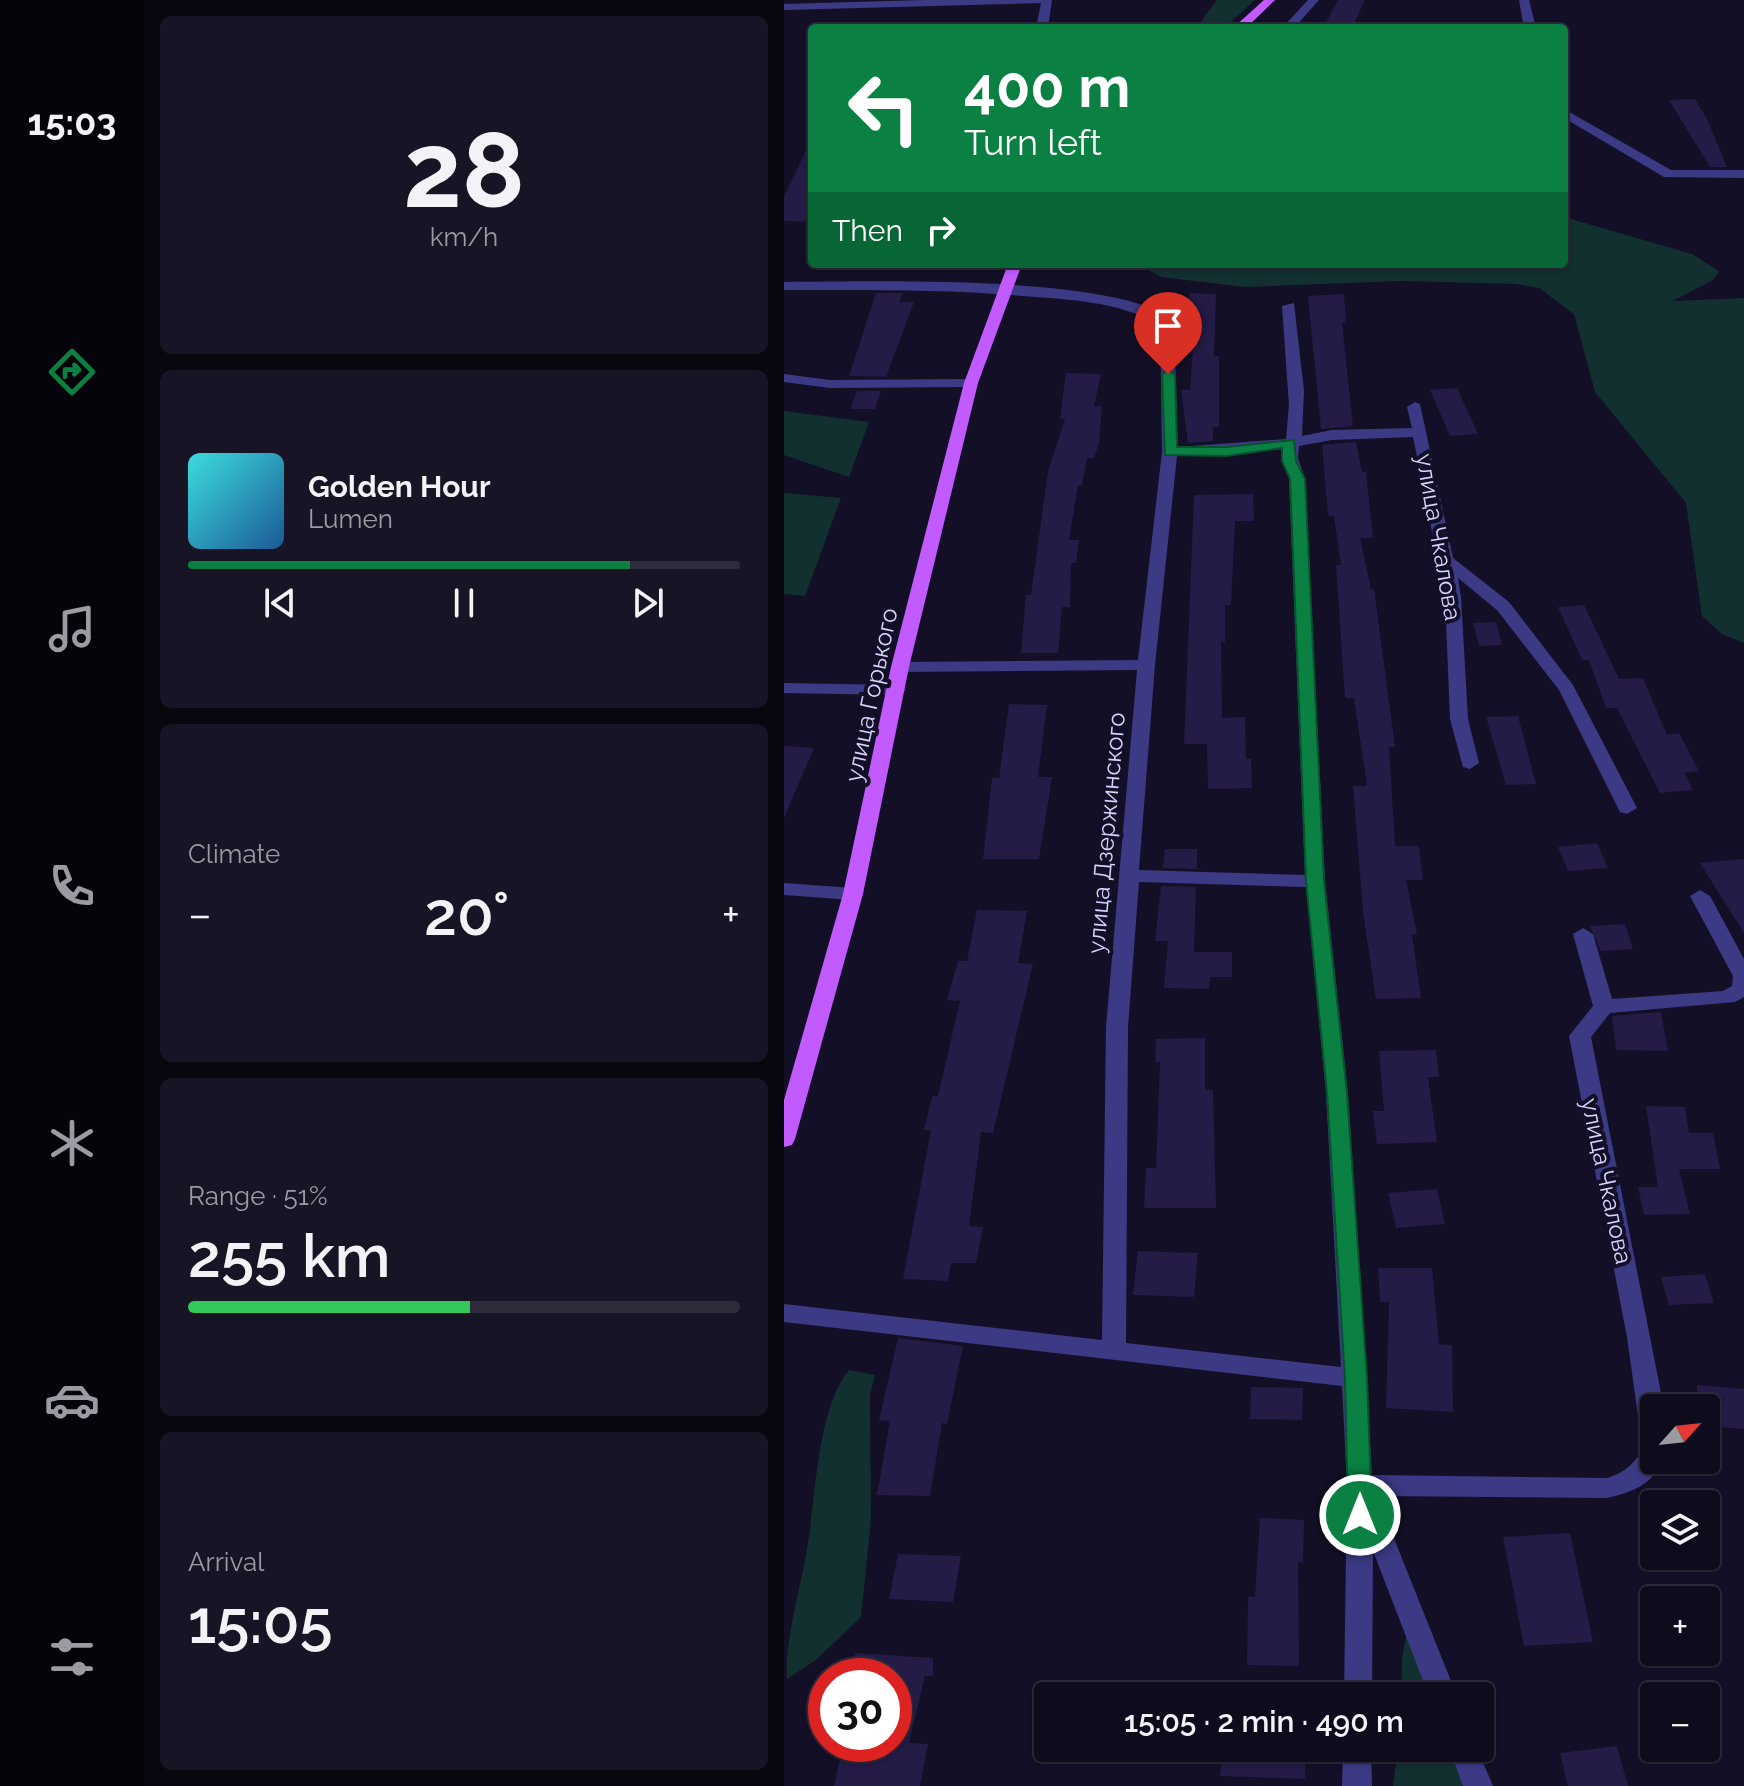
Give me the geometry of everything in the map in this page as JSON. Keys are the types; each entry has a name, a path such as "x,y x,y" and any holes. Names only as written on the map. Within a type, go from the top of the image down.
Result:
{"main road":[{"path":"1243,24 1270,0"},
{"name":"улица Горького","path":"785,1127 853,894 900,667 971,383 1013,268"}],"street":[{"path":"784,7 1047,0 1043,24"},
{"path":"1292,24 1314,0"},
{"path":"1524,0 1529,24"},
{"path":"1568,115 1668,174 1744,174"},
{"path":"784,286 1005,289"},
{"name":"улица Дзержинского","path":"1005,289 1104,298 1137,307 1167,322 1170,452 1146,665 1117,1027 1114,1350"},
{"path":"1289,306 1297,424 1289,443 1289,461 1297,479 1315,881 1337,1093 1356,1378 1360,1485 1358,1682"},
{"path":"784,378 830,384 971,383"},
{"name":"улица Чкалова","path":"1415,407 1453,597 1459,719 1470,763"},
{"path":"1170,452 1227,451 1332,435 1420,432"},
{"path":"1446,560 1503,606 1567,689 1627,808"},
{"path":"900,667 1146,665"},
{"path":"784,688 897,690"},
{"path":"1128,876 1315,881"},
{"path":"784,889 853,894"},
{"path":"1583,934 1604,1007 1728,997 1742,989 1743,976 1700,896"},
{"name":"улица Чкалова","path":"1604,1007 1580,1036 1588,1097 1649,1394"},
{"path":"784,1313 1356,1378"},
{"path":"1360,1485 1607,1488 1631,1482 1643,1474"},
{"path":"1360,1485 1437,1682"},
{"path":"1357,1762 1357,1786"},
{"path":"1469,1762 1478,1786"}],"green space":[{"path":"1217,0 1255,0 1228,24 1199,24"},
{"path":"1568,218 1692,254 1719,271 1713,280 1673,301 1744,298 1744,643 1722,634 1702,616 1686,503 1595,392 1574,314 1539,288 1516,284 1402,281 1245,287 1161,277 1144,268 1568,268"},
{"path":"784,411 869,422 849,477 784,455"},
{"path":"784,493 841,498 805,596 784,594"},
{"path":"849,1370 875,1375 870,1395 871,1520 861,1617 818,1658 808,1658 808,1665 787,1679 790,1636 809,1538 818,1460 829,1410"},
{"path":"1410,1614 1435,1682 1401,1682"},
{"path":"1396,1762 1464,1762 1473,1786 1393,1786"}],"building":[{"path":"1338,0 1365,0 1354,24 1325,24"},
{"path":"1695,99 1727,167 1710,167 1669,100"},
{"path":"808,146 808,222 784,221 784,197"},
{"path":"876,293 903,293 899,302 914,302 886,377 849,376"},
{"path":"1189,293 1216,294 1214,356 1219,356 1219,427 1213,427 1213,441 1188,443 1181,390 1190,390 1194,333 1188,333"},
{"path":"1344,294 1346,323 1342,323 1353,426 1321,429 1308,296"},
{"path":"1066,373 1101,374 1094,406 1102,406 1099,444 1094,458 1087,458 1082,486 1078,485 1069,540 1079,540 1076,563 1071,563 1070,607 1062,607 1058,653 1021,653 1026,595 1031,595 1048,471 1065,419 1060,419"},
{"path":"1457,388 1478,434 1450,436 1430,390"},
{"path":"857,391 881,391 875,409 850,409"},
{"path":"1356,442 1362,472 1366,472 1373,538 1360,538 1371,589 1374,589 1395,747 1389,747 1395,846 1419,846 1423,880 1406,880 1417,934 1412,934 1421,998 1376,999 1363,912 1353,786 1367,786 1354,698 1345,698 1336,565 1341,565 1334,516 1328,516 1322,445"},
{"path":"1253,494 1254,521 1235,521 1231,605 1225,605 1225,642 1221,642 1222,718 1245,717 1246,759 1251,759 1252,788 1208,789 1207,744 1184,744 1194,495"},
{"path":"1584,605 1619,679 1643,678 1667,735 1679,733 1699,771 1684,773 1693,790 1660,793 1617,708 1606,708 1589,660 1582,660 1558,607"},
{"path":"1496,622 1502,645 1479,646 1473,623"},
{"path":"1009,704 1047,705 1038,777 1052,777 1039,859 983,859 992,778 999,778"},
{"path":"1518,716 1536,784 1506,785 1486,717"},
{"path":"784,746 814,748 784,818"},
{"path":"1597,843 1608,868 1568,871 1558,847"},
{"path":"1165,849 1197,849 1197,869 1163,868"},
{"path":"1744,859 1744,933 1700,863"},
{"path":"1161,886 1196,887 1194,952 1232,952 1232,977 1210,977 1209,989 1164,988 1168,941 1155,941"},
{"path":"977,910 1027,911 1018,963 1033,964 993,1133 981,1132 969,1226 983,1227 976,1263 951,1263 948,1281 903,1279 931,1130 924,1130 932,1096 938,1096 960,1001 947,1000 958,961 967,961"},
{"path":"1625,924 1633,949 1601,951 1590,926"},
{"path":"1661,1012 1668,1051 1616,1050 1612,1016"},
{"path":"1205,1038 1205,1090 1213,1090 1216,1208 1144,1208 1146,1168 1156,1168 1160,1062 1155,1062 1156,1039"},
{"path":"1436,1050 1439,1077 1428,1077 1437,1142 1377,1144 1373,1111 1384,1111 1379,1051"},
{"path":"1646,1106 1685,1107 1689,1133 1713,1133 1720,1169 1679,1169 1690,1214 1644,1215 1638,1187 1658,1187"},
{"path":"1437,1189 1445,1224 1396,1228 1388,1193"},
{"path":"1138,1251 1198,1253 1194,1297 1133,1295"},
{"path":"1378,1268 1432,1268 1439,1344 1452,1345 1453,1412 1386,1408 1389,1302 1380,1302"},
{"path":"1705,1274 1714,1303 1669,1305 1661,1277"},
{"path":"898,1338 963,1346 947,1424 942,1423 930,1496 877,1495 890,1421 879,1420"},
{"path":"1697,1385 1744,1389 1744,1429 1720,1427 1720,1394 1697,1394"},
{"path":"1251,1387 1303,1388 1302,1420 1250,1419"},
{"path":"1260,1518 1304,1520 1303,1563 1298,1562 1299,1666 1247,1665 1248,1597 1255,1597"},
{"path":"1570,1533 1593,1642 1524,1646 1503,1537"},
{"path":"898,1554 961,1556 953,1602 889,1599"},
{"path":"855,1653 933,1658 933,1676 925,1676 912,1730 912,1658 854,1658"},
{"path":"912,1743 928,1744 920,1786 834,1786 839,1762 912,1762"},
{"path":"1617,1746 1628,1786 1568,1786 1560,1753"},
{"path":"1221,1762 1306,1762 1305,1779 1220,1776"}],"route":[{"path":"1168,374 1170,452 1227,451 1289,443 1289,461 1297,479 1315,881 1337,1093 1356,1378 1360,1515"}]}
